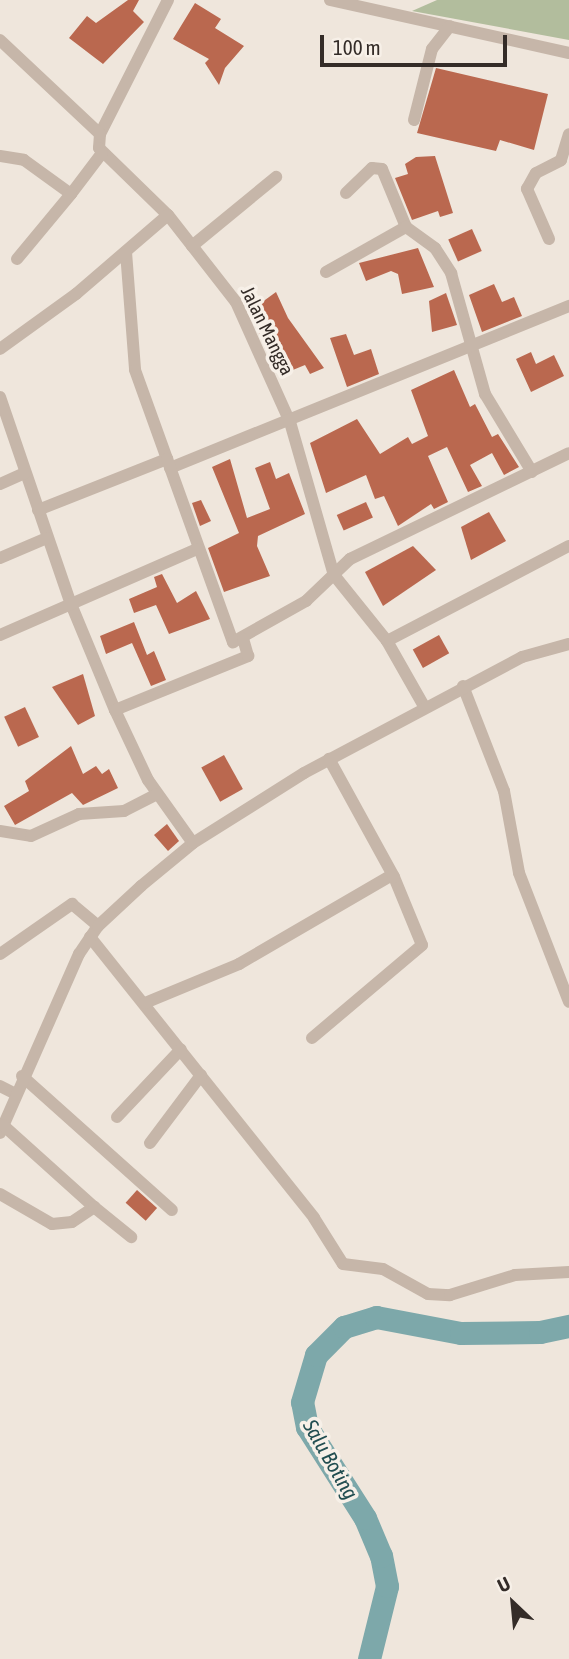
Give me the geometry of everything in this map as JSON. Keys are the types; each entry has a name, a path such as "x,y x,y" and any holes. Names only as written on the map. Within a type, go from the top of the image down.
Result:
{"street":[{"path":"17,259 102,153 100,134 169,0"},
{"path":"330,0 569,53"},
{"path":"414,120 432,49 450,26"},
{"path":"0,40 100,134"},
{"path":"549,239 527,189 536,173 561,160 569,134"},
{"name":"Jalan Mangga","path":"102,153 168,215 236,302 289,422 334,575 387,641 424,706"},
{"path":"0,156 24,160 71,194"},
{"path":"346,193 372,168 382,169 406,227 444,258 485,394 532,472"},
{"path":"192,246 276,177"},
{"path":"0,349 126,252 168,215"},
{"path":"327,272 406,227"},
{"path":"126,252 136,376 233,642 243,639 306,601 357,555 569,453"},
{"path":"38,510 289,422 569,306"},
{"path":"0,397 71,604 115,710 157,794 193,843"},
{"path":"0,484 25,473"},
{"path":"0,558 47,538"},
{"path":"387,641 569,546"},
{"path":"0,635 197,549"},
{"path":"115,710 248,656 243,639"},
{"path":"131,1237 1,1129 22,1076 90,937 98,926 193,843 329,759 424,706 522,657 569,644"},
{"path":"463,686 504,791 519,873 569,1002"},
{"path":"312,1038 422,945 392,875 329,759"},
{"path":"0,831 31,836 79,814 124,811 157,794"},
{"path":"145,1003 239,964 392,875"},
{"path":"0,954 72,904 98,926"},
{"path":"90,937 181,1049 343,1264 383,1269 428,1294 450,1295 515,1275 569,1272"},
{"path":"117,1117 181,1049"},
{"path":"22,1076 172,1210"},
{"path":"150,1143 201,1076"},
{"path":"0,1086 14,1093"},
{"path":"0,1194 52,1224 72,1222 94,1207"}],"green space":[{"path":"437,0 569,0 569,40 412,11"}],"building":[{"path":"128,0 139,0 133,11 144,22 103,64 69,38 87,16 96,23"},
{"path":"195,3 221,19 215,28 244,46 225,68 219,85 205,63 209,59 173,39"},
{"path":"436,68 548,94 534,150 500,140 496,151 417,133"},
{"path":"435,156 453,213 440,217 438,211 412,220 395,178 408,174 405,164 416,157"},
{"path":"472,229 482,251 458,262 448,240"},
{"path":"418,248 434,287 402,294 398,274 391,271 366,281 359,263"},
{"path":"494,284 502,302 514,297 522,316 482,332 469,295"},
{"path":"276,292 288,318 324,368 310,374 305,365 283,374 272,343 265,346 250,311"},
{"path":"446,293 457,325 432,332 429,301"},
{"path":"346,334 354,355 371,349 379,374 347,387 330,338"},
{"path":"531,352 536,364 554,355 564,376 531,392 516,359"},
{"path":"454,370 470,407 475,404 492,437 498,434 519,467 504,475 492,453 470,465 482,486 468,492 447,447 428,456 448,502 434,509 431,504 398,526 384,496 375,499 366,475 326,493 310,443 357,419 380,454 408,437 412,444 428,436 411,390"},
{"path":"230,459 247,518 270,509 255,468 270,462 276,479 289,473 305,514 258,536 257,546 270,576 224,592 208,548 239,533 212,467"},
{"path":"201,500 211,521 200,526 192,503"},
{"path":"366,502 373,518 344,531 337,515"},
{"path":"489,512 506,541 471,560 461,527"},
{"path":"413,546 436,570 383,606 365,572"},
{"path":"162,574 177,603 196,591 210,619 169,634 156,605 134,613 129,599 157,587 154,577"},
{"path":"134,622 147,655 154,651 166,680 151,686 132,643 106,654 100,636"},
{"path":"439,635 449,653 423,668 413,650"},
{"path":"83,674 95,716 78,725 52,687"},
{"path":"25,707 39,737 18,747 4,717"},
{"path":"71,746 83,774 96,766 102,774 109,769 118,788 83,805 72,793 15,825 4,806 29,791 25,781"},
{"path":"224,755 243,789 220,802 201,768"},
{"path":"167,824 179,841 168,851 154,835"},
{"path":"137,1190 157,1208 146,1221 126,1203"}],"waterway":[{"name":"Salu Boting","path":"369,1659 387,1586 381,1556 365,1518 307,1427 302,1402 316,1355 344,1327 376,1317 461,1333 540,1332 569,1326"}]}
